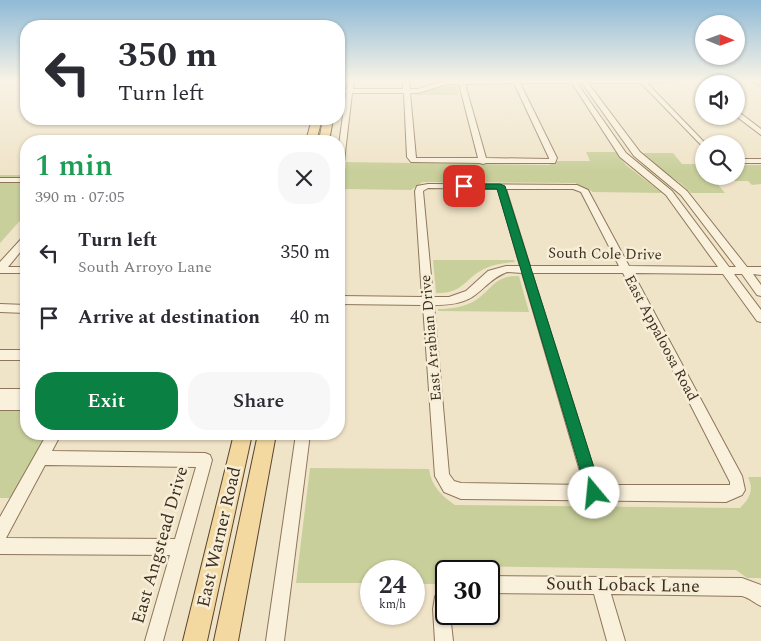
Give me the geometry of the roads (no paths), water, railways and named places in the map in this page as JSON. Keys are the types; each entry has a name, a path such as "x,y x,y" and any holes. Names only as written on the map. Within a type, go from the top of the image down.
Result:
{"main road":[{"name":"East Warner Road","path":"195,641 243,440"},
{"name":"East Warner Road","path":"226,641 266,440"}],"street":[{"path":"344,135 347,111"},
{"path":"408,111 411,157 414,160 552,161 553,158 530,111"},
{"path":"469,111 483,162"},
{"path":"593,111 626,158 664,187 761,318"},
{"path":"605,111 642,160 673,182 684,193 761,292"},
{"path":"671,111 695,137"},
{"path":"745,120 761,133"},
{"path":"745,161 761,161"},
{"path":"0,180 20,180"},
{"name":"East Arabian Drive","path":"500,186 428,186 420,188 419,191 442,476 449,487 461,491 594,493"},
{"path":"500,186 594,493"},
{"name":"East Appaloosa Road","path":"500,186 581,188 585,192 737,481 737,490 726,494 594,493"},
{"path":"0,270 20,246"},
{"name":"South Cole Drive","path":"345,300 449,301 470,294 492,274 506,269 761,271"},
{"path":"0,270 20,270"},
{"path":"0,308 20,309"},
{"path":"0,355 20,355"},
{"path":"0,395 20,395"},
{"path":"0,404 20,404"},
{"path":"0,532 51,440"},
{"path":"275,641 302,440"},
{"name":"East Angstead Drive","path":"41,458 205,460 154,641"},
{"path":"0,546 181,547"},
{"name":"South Loback Lane","path":"500,584 742,587 759,594"},
{"path":"600,585 616,641"},
{"path":"443,625 444,641"}]}
